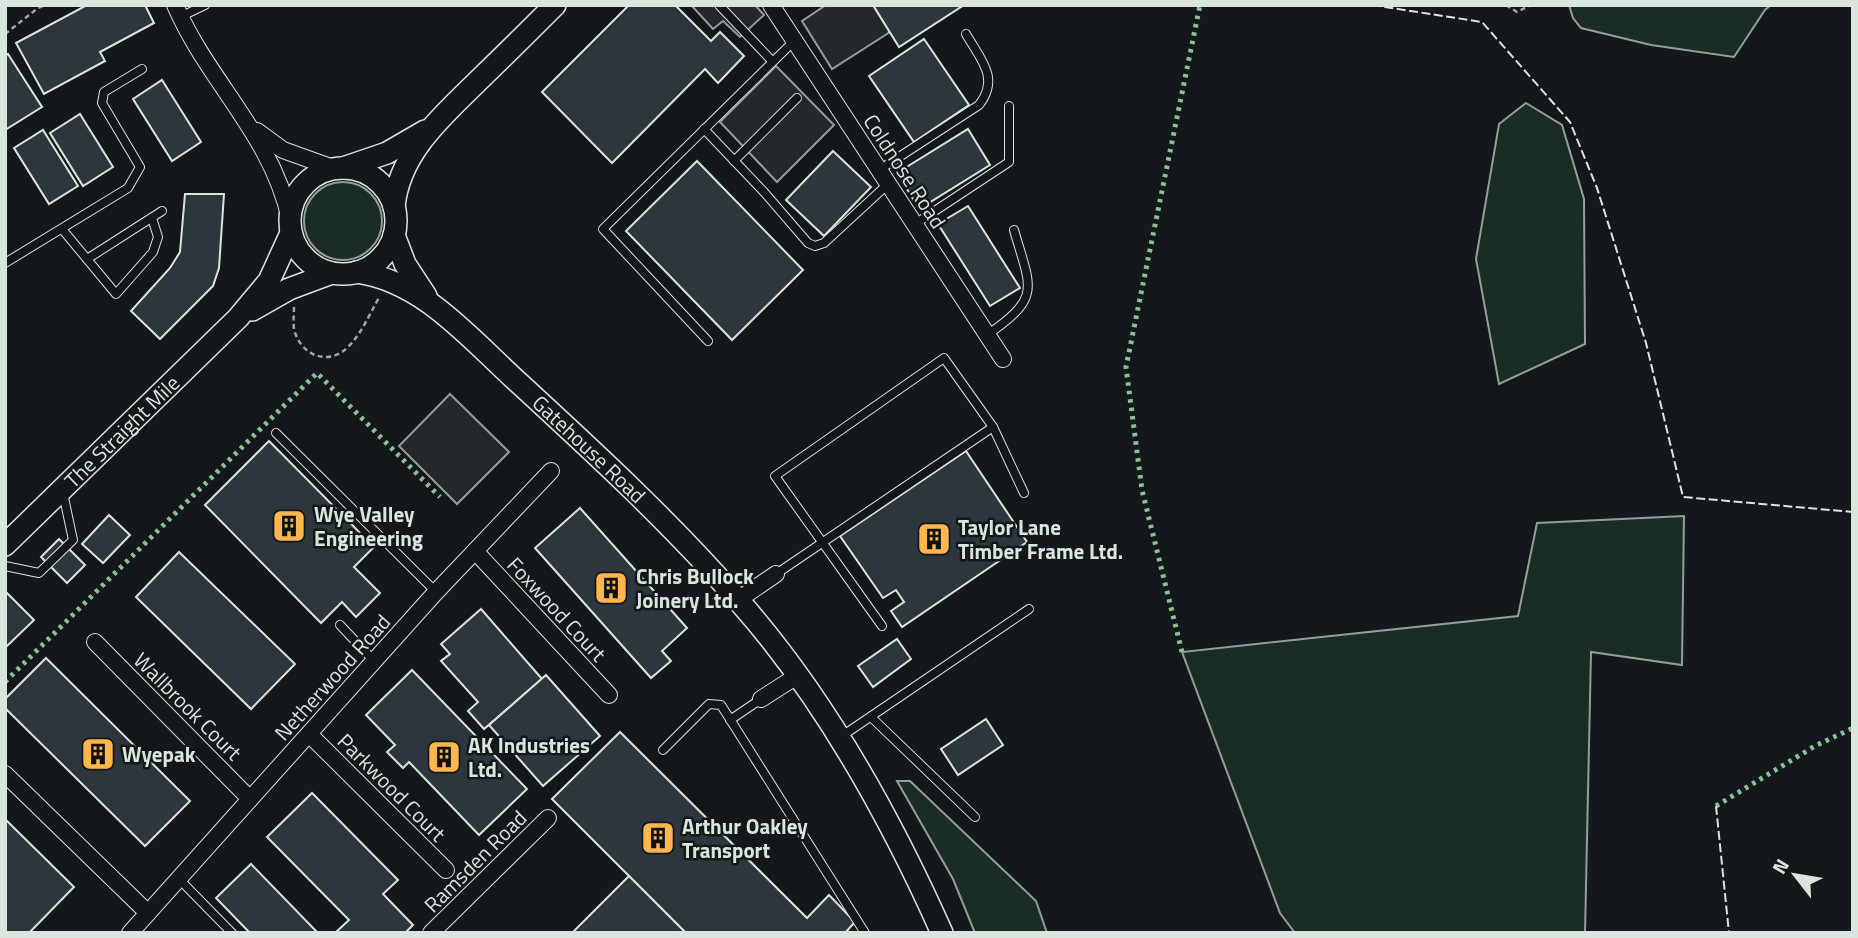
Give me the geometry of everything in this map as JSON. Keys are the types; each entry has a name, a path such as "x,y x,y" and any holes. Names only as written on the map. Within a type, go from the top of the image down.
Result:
{"main road":[{"path":"432,127 387,153 317,175 306,183 297,195 290,226 298,250 309,262 332,273 357,272 379,260 394,235 395,192 404,169 432,127 555,5"},
{"path":"339,168 356,170 380,183 394,207"},
{"name":"The Straight Mile","path":"5,545 238,318 269,281 290,226"},
{"name":"Gatehouse Road","path":"394,235 405,264 432,304"},
{"name":"Gatehouse Road","path":"357,272 391,280 432,304 589,449 738,600 797,676 839,738 890,823 942,933"},
{"name":"The Straight Mile","path":"238,318 289,289 332,273"}],"street":[{"name":"Coldnose Road","path":"771,5 1003,359"},
{"path":"178,11 191,40 250,125 280,184 290,226"},
{"path":"250,125 283,150 339,168"},
{"name":"Netherwood Road","path":"130,933 436,592 551,471"},
{"name":"Foxwood Court","path":"475,551 609,695"},
{"path":"738,600 776,574"},
{"name":"Wallbrook Court","path":"95,642 250,799"},
{"path":"761,699 797,676"},
{"name":"Parkwood Court","path":"309,734 446,870"},
{"path":"5,774 148,913"},
{"name":"Ramsden Road","path":"432,933 548,818"}],"lane":[{"path":"178,11 205,5"},
{"path":"719,5 772,61"},
{"path":"704,129 808,243 815,246 824,243 883,177 979,105 988,93 987,71 966,34"},
{"path":"708,341 603,229 794,41"},
{"path":"5,262 128,188 140,167 102,103 104,92 142,69"},
{"path":"734,160 797,98"},
{"path":"915,224 1009,162 1009,106"},
{"path":"87,259 162,211"},
{"path":"62,229 116,294 153,252 158,237 152,218"},
{"path":"987,335 1013,317 1027,298 1025,269 1014,230"},
{"path":"882,626 775,476 944,358 993,427 1024,493"},
{"path":"776,574 993,427"},
{"path":"276,433 436,592"},
{"path":"5,566 39,573 73,540 62,490"},
{"path":"839,738 1029,609"},
{"path":"340,625 374,661"},
{"path":"730,720 761,699"},
{"path":"663,750 709,704 721,705 865,933"},
{"path":"871,717 975,817"},
{"path":"179,879 232,933"}],"path":[{"path":"5,34 45,5"},
{"path":"1506,5 1517,12 1531,5"},
{"path":"294,299 294,328 300,342 311,354 326,358 341,353 355,338 385,288"}],"green space":[{"path":"1569,5 1771,5 1734,57 1651,45 1581,28 1573,18"},
{"path":"1526,103 1562,125 1584,199 1585,344 1499,384 1476,259 1499,124"},
{"path":"343,182 358,185 371,193 379,206 382,221 379,236 371,249 358,257 343,260 328,257 315,249 307,236 304,221 307,206 315,193 328,185"},
{"path":"1684,516 1682,665 1591,652 1585,933 1295,933 1280,913 1182,652 1518,616 1537,523"},
{"path":"897,781 910,781 1036,901 1047,933 975,933 953,879"}],"shaded area":[{"path":"691,5 755,5 764,15 740,37 723,21 713,29"},
{"path":"826,5 873,5 890,32 832,69 802,21"},
{"path":"776,66 834,125 777,182 720,122"},
{"path":"450,394 509,452 457,504 399,446"}],"building":[{"path":"87,5 145,5 154,23 100,52 105,61 44,94 16,43"},
{"path":"629,5 675,5 711,41 720,32 744,56 718,83 705,69 612,163 542,92"},
{"path":"873,5 964,5 899,47"},
{"path":"924,39 969,105 914,142 869,76"},
{"path":"8,54 42,107 5,130 5,56"},
{"path":"162,80 201,142 172,161 133,99"},
{"path":"80,114 113,167 83,186 50,133"},
{"path":"968,129 990,165 927,204 921,194 913,199 904,184 912,179 905,168"},
{"path":"43,130 78,186 49,204 14,148"},
{"path":"833,151 871,187 824,236 786,200"},
{"path":"697,161 803,270 732,340 626,231"},
{"path":"185,194 224,194 219,268 213,286 160,339 131,311 170,268 180,252"},
{"path":"968,206 1020,288 990,306 938,224"},
{"name":"Wye Valley Engineering","path":"269,441 374,547 354,567 380,593 356,617 342,602 321,623 205,505"},
{"name":"Taylor Lane Timber Frame Ltd.","path":"966,451 1027,542 902,627 891,611 904,602 896,590 883,598 840,536"},
{"name":"Chris Bullock Joinery Ltd.","path":"580,508 687,628 662,651 671,661 651,678 535,548"},
{"path":"109,515 130,535 103,563 82,544"},
{"path":"59,539 85,565 67,583 41,557"},
{"name":"Wyepak","path":"179,552 295,664 251,709 136,597"},
{"path":"5,591 34,620 6,647 5,647"},
{"path":"481,609 542,679 484,729 468,711 478,702 441,661 450,654 441,644"},
{"path":"897,639 911,659 873,687 858,666"},
{"name":"Wyepak","path":"46,658 190,801 145,846 5,708 5,699"},
{"name":"AK Industries Ltd.","path":"412,670 527,789 479,835 409,762 403,768 387,752 395,745 366,715"},
{"path":"546,675 600,736 543,786 489,725"},
{"path":"986,719 1003,745 958,775 941,749"},
{"name":"Arthur Oakley Transport","path":"620,732 807,918 829,895 855,922 845,933 686,933 552,799"},
{"path":"312,793 398,880 383,894 413,925 405,933 335,933 349,920 267,837"},
{"path":"5,819 74,887 29,933 5,933"},
{"path":"251,864 318,933 250,933 216,898"},
{"path":"629,876 686,933 572,933"}],"hedge":[{"path":"1182,652 1142,490 1126,367 1200,5"},
{"path":"5,682 317,373 440,497"},
{"path":"1716,806 1815,746 1853,728"}],"fence":[{"path":"1372,5 1482,22 1570,122 1597,188 1646,343 1683,497 1853,512"},
{"path":"1716,806 1729,933"}],"place":[{"name":"Wye Valley Engineering","path":"289,526"},
{"name":"Taylor Lane Timber Frame Ltd.","path":"934,539"},
{"name":"Chris Bullock Joinery Ltd.","path":"611,588"},
{"name":"Wyepak","path":"98,754"},
{"name":"AK Industries Ltd.","path":"444,757"},
{"name":"Arthur Oakley Transport","path":"658,838"}]}
